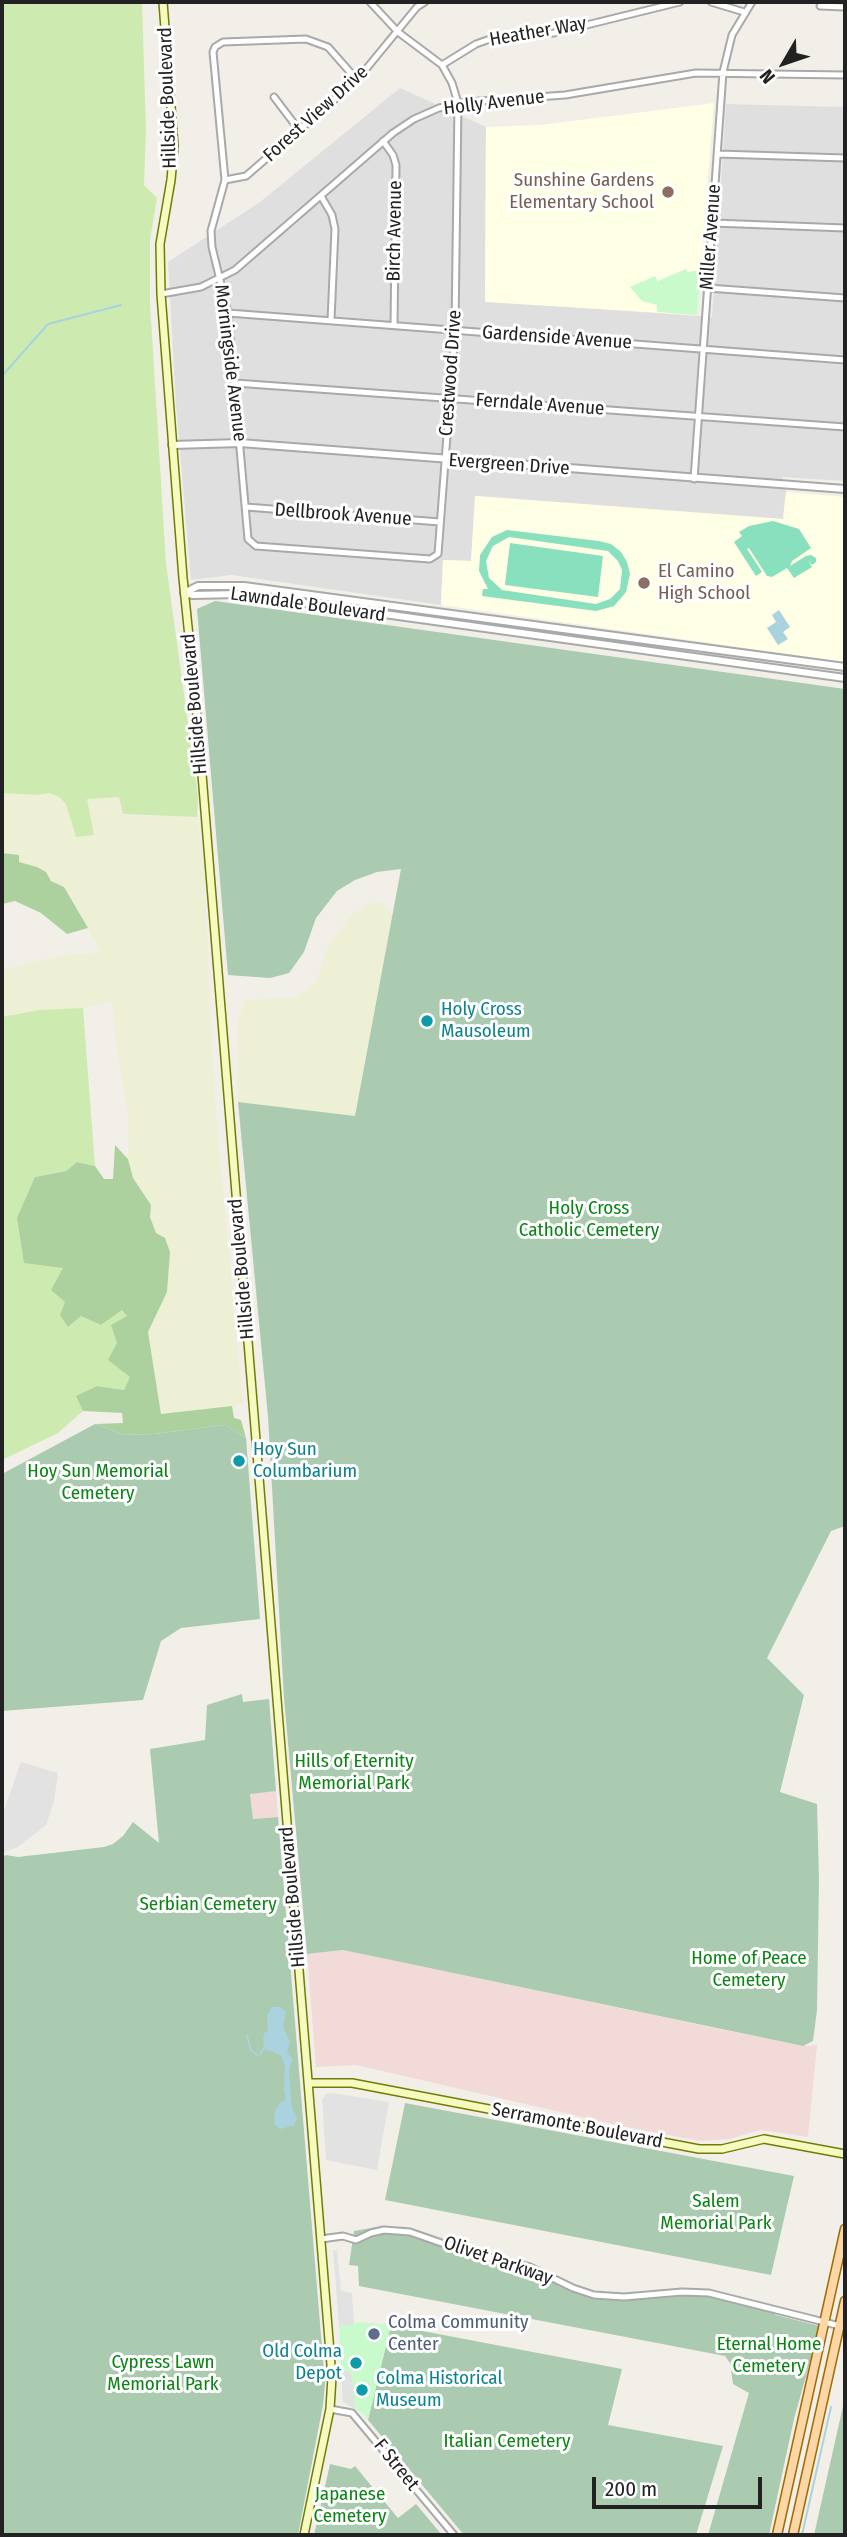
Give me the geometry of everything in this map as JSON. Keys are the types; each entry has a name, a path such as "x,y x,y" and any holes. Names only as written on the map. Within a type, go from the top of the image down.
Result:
{"main road":[{"name":"Hillside Boulevard","path":"163,2 174,146 172,180 160,244 161,294 332,2377 330,2409 304,2535"},
{"name":"Serramonte Boulevard","path":"309,2083 352,2082 699,2149 720,2149 764,2139 845,2154"},
{"path":"778,2535 845,2229"},
{"path":"793,2535 845,2301"}],"street":[{"name":"Crestwood Drive","path":"246,507 248,539 256,546 430,559 438,554 455,330 458,103 453,82 442,65 398,32 370,2"},
{"name":"Forest View Drive","path":"225,180 246,176 357,80 417,7 425,2"},
{"name":"Heather Way","path":"442,65 468,48 490,39 554,33 680,2"},
{"path":"710,2 744,12"},
{"name":"Miller Avenue","path":"694,478 723,72 732,35 752,2"},
{"path":"820,6 845,7"},
{"name":"Morningside Avenue","path":"246,507 228,313 212,247 211,232 225,180 214,52 219,44 306,39 328,47 357,80"},
{"name":"Holly Avenue","path":"161,294 190,290 220,279 245,262 383,141 414,119 439,108 458,103 556,96 696,73 845,75"},
{"path":"274,97 299,130"},
{"name":"Birch Avenue","path":"383,141 396,165 394,325"},
{"path":"718,154 845,158"},
{"path":"321,196 332,215 335,229 331,320"},
{"path":"713,223 845,228"},
{"path":"708,288 845,298"},
{"name":"Gardenside Avenue","path":"228,313 845,360"},
{"name":"Ferndale Avenue","path":"235,383 845,427"},
{"name":"Evergreen Drive","path":"172,445 240,443 845,489"},
{"name":"Dellbrook Avenue","path":"246,507 440,522"},
{"name":"Lawndale Boulevard","path":"184,593 198,586 250,587 845,667"},
{"name":"Lawndale Boulevard","path":"184,593 240,594 845,678"},
{"name":"Olivet Parkway","path":"321,2239 343,2236 356,2240 378,2231 410,2232 470,2253 530,2267 594,2295 624,2297 689,2291 709,2293 840,2326"},
{"name":"F Street","path":"330,2409 352,2413 454,2535"}],"shaded area":[{"path":"400,88 486,127 485,301 712,317 726,104 845,107 845,481 782,477 786,492 783,519 476,496 471,561 443,560 441,605 231,575 191,580 176,404 168,262 260,202"},
{"path":"714,103 697,315 485,302 486,127 541,125"},
{"name":"El Camino High School","path":"786,492 845,497 845,662 441,605 443,560 471,561 475,496 783,519"},
{"path":"2,793 49,793 66,804 87,799 119,797 123,815 197,817 204,867 215,1103 243,1405 161,1414 148,1332 167,1292 156,1233 150,1217 151,1205 133,1178 128,1159 128,1115 116,1047 112,1001 75,1010 39,1010 2,1017 2,970 56,956 101,952 64,887 51,881 46,872 37,867 19,862 19,855 2,853"},
{"path":"380,900 394,917 355,1116 238,1102 237,1022 245,1000 296,998 316,982 328,947 351,914"},
{"path":"21,1762 58,1773 54,1801 46,1825 18,1847 2,1853 2,1816"},
{"path":"276,1791 278,1817 253,1819 250,1793"},
{"path":"343,1950 733,2032 803,2046 817,2045 808,2137 760,2130 730,2139 700,2141 621,2126 356,2065 316,2067 307,1954"},
{"path":"326,2094 389,2102 377,2170 326,2160 322,2099"},
{"path":"333,2250 337,2250 341,2291 352,2293 354,2324 339,2326"},
{"path":"341,2371 349,2372 352,2376 355,2409 343,2402"}],"green space":[{"path":"2,2 142,2 146,130 144,185 157,198 150,240 150,303 166,563 198,796 197,817 123,814 119,797 87,799 94,835 76,837 66,804 59,797 49,793 2,793"},
{"path":"686,269 688,272 701,270 697,315 657,312 657,305 642,301 630,287 655,276 658,281"},
{"path":"773,521 799,529 811,548 792,561 790,566 806,556 816,558 812,565 808,560 812,567 794,578 787,568 772,577 767,576 749,548 747,549 762,572 756,576 734,542 742,536 739,532 749,526"},
{"path":"507,530 611,544 621,552 627,562 630,574 626,592 614,606 596,611 482,596 483,589 488,589 479,571 480,555 492,537","holes":["509,537 608,551 618,561 622,570 620,589 610,599 596,604 502,590 489,578 486,561 493,546"]},
{"path":"510,543 603,556 598,597 505,585"},
{"name":"Holy Cross Catholic Cemetery","path":"215,601 845,689 845,1526 831,1531 767,1658 804,1695 780,1792 817,1804 817,2010 813,2041 803,2046 343,1950 307,1954 284,1698 268,1417 238,1102 355,1116 401,869 377,872 355,880 337,891 316,918 304,952 289,973 270,978 228,975 197,609"},
{"path":"2,853 19,855 19,862 46,872 51,881 64,887 88,928 67,934 41,913 15,901 2,904"},
{"path":"83,1008 95,1166 77,1162 66,1171 35,1177 63,1267 68,1327 81,1316 101,1325 123,1309 127,1317 130,1378 124,1390 97,1386 77,1396 83,1411 58,1433 2,1460 2,1017 39,1010"},
{"path":"115,1145 128,1159 133,1178 151,1205 150,1217 156,1233 165,1238 170,1252 167,1292 148,1332 161,1414 232,1406 234,1418 241,1420 246,1438 225,1425 125,1435 95,1424 123,1423 122,1413 83,1411 76,1396 97,1386 124,1390 130,1377 108,1360 117,1343 111,1325 127,1316 122,1310 101,1325 81,1316 68,1327 60,1315 65,1302 51,1290 63,1268 24,1263 17,1218 35,1177 66,1171 77,1162 95,1166 104,1179 113,1179"},
{"name":"Hoy Sun Memorial Cemetery","path":"95,1424 125,1435 225,1425 246,1438 260,1619 181,1628 161,1641 143,1700 2,1711 2,1474"},
{"name":"Cypress Lawn Memorial Park","path":"242,1694 243,1702 269,1699 276,1791 250,1794 253,1819 278,1817 325,2384 298,2535 2,2535 2,1857 104,1847 123,1836 133,1822 159,1843 150,1749 205,1740 207,1705"},
{"name":"Salem Memorial Park","path":"405,2103 794,2176 771,2275 385,2200"},
{"name":"Eternal Home Cemetery","path":"382,2226 413,2229 460,2247 519,2260 560,2282 599,2295 695,2292 762,2307 776,2315 820,2326 794,2419 769,2535 708,2535 749,2393 733,2384 730,2363 725,2356 359,2286 358,2266 349,2265 354,2231"},
{"path":"360,2322 391,2325 368,2420 362,2413 343,2402 339,2326"},
{"name":"Italian Cemetery","path":"391,2325 622,2369 608,2425 723,2446 696,2535 464,2535 368,2420"},
{"path":"843,2406 845,2535 814,2535"},
{"name":"Japanese Cemetery","path":"330,2464 351,2469 355,2466 398,2518 416,2504 442,2535 314,2535"}],"water":[{"path":"779,610 790,627 783,632 788,639 778,645 767,628 776,622 772,615"},
{"path":"272,2007 281,2007 286,2012 283,2027 290,2042 287,2052 292,2059 289,2073 292,2108 297,2118 294,2125 281,2129 274,2124 275,2111 286,2099 285,2067 281,2056 265,2050 263,2040 268,2030 267,2016"}],"waterway":[{"path":"2,376 48,324 121,305"},
{"path":"247,2036 251,2050 257,2055"},
{"path":"260,2054 264,2048"},
{"path":"802,2535 831,2407"}],"place":[{"name":"Sunshine Gardens Elementary School","path":"668,192"},
{"name":"El Camino High School","path":"644,583"},
{"name":"Holy Cross Mausoleum","path":"427,1021"},
{"name":"Hoy Sun Columbarium","path":"239,1461"},
{"name":"Colma Community Center","path":"374,2334"},
{"name":"Old Colma Depot","path":"356,2363"},
{"name":"Colma Historical Museum","path":"362,2390"}],"park label":[{"name":"Hills of Eternity Memorial Park","path":"354,1773"},
{"name":"Serbian Cemetery","path":"208,1905"},
{"name":"Home of Peace Cemetery","path":"749,1970"}]}
